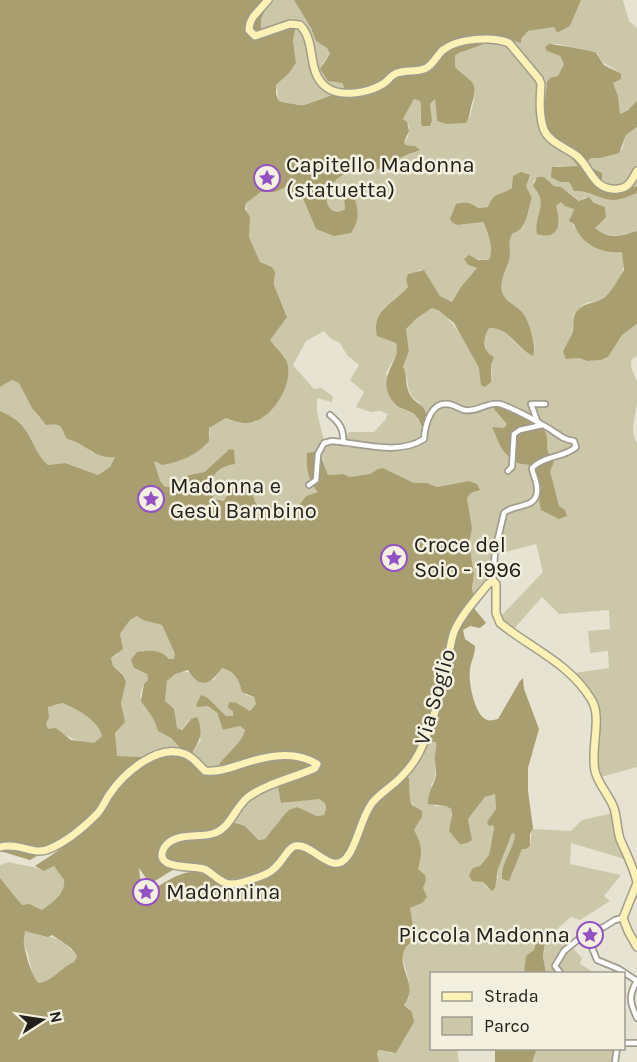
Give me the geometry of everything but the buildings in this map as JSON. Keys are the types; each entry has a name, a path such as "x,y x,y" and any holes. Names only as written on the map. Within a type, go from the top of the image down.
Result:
{"street":[{"path":"268,0 250,22 251,33 255,36 290,24 300,25 308,36 313,68 320,82 330,90 344,94 382,84 399,72 425,69 447,47 458,43 470,40 503,40 539,79 542,122 548,137 582,161 592,177 605,188 611,190 624,188 637,171"},
{"path":"309,485 316,480 316,464 322,445 332,441 395,448 423,440 429,414 435,408 446,404 467,411 497,403 540,424 563,439 574,441 576,447 571,451 543,460 532,468 538,491 528,505 512,508 504,513 495,551 493,581 496,586 496,613 500,623 556,660 582,686 592,700 596,711 593,756 596,773 614,808 620,837 637,882 623,918 637,947"},
{"path":"540,424 531,404 545,404"},
{"path":"330,416 337,421 344,432 343,442"},
{"path":"508,471 512,467 513,436 524,429 540,424"},
{"name":"Via Soglio","path":"0,847 15,845 36,851 51,849 99,813 109,795 128,771 144,760 180,752 188,755 205,771 222,772 253,761 285,755 307,759 316,764 315,768 249,797 224,828 217,832 173,840 166,845 163,857 173,866 202,868 231,884 277,868 290,849 295,846 302,846 330,862 341,862 347,858 361,823 372,804 382,792 401,777 416,759 439,698 453,634 466,612 488,584 493,581"},
{"path":"560,972 555,966 564,951 586,933 623,918"},
{"path":"586,933 597,960 624,972"},
{"path":"637,981 630,995 630,1001 637,1018"}],"green space":[{"path":"270,0 294,0 316,41 327,48 330,54 322,64 342,83 345,89 304,105 279,101 276,85 296,63 294,34 279,32 263,34 261,32 261,19"},
{"path":"581,0 623,0 629,21 637,28 637,101 632,107 620,114 618,96 613,83 618,71 602,62 598,54 558,44 549,44 547,51 560,56 564,64 558,77 548,82 544,99 570,156 578,166 555,166 572,188 577,190 613,200 637,193 637,231 615,236 606,234 595,228 606,214 605,207 585,197 580,201 561,187 554,186 544,177 535,179 533,182 542,199 536,224 546,235 553,234 556,206 561,202 574,209 570,218 573,225 589,244 611,252 620,251 623,257 623,271 611,290 601,299 583,305 573,315 572,331 566,345 579,358 587,361 601,360 608,357 622,335 637,324 637,356 632,359 631,365 637,381 637,406 633,432 637,443 637,767 601,777 596,762 598,705 574,673 609,668 608,651 590,653 588,631 610,629 609,610 559,614 542,597 513,630 504,622 501,616 543,572 536,544 493,555 490,579 474,598 472,588 474,574 469,543 472,527 467,498 471,493 476,492 477,484 469,481 437,487 427,483 414,483 383,468 370,474 350,477 343,474 328,475 322,457 319,492 306,496 297,508 292,510 279,505 259,506 250,491 241,488 234,489 224,501 214,499 213,479 215,473 224,465 229,449 206,472 189,475 174,486 165,487 159,481 153,462 210,436 209,428 226,418 248,423 256,422 287,381 286,358 269,340 287,316 274,285 272,267 260,262 249,237 246,203 261,192 275,192 286,187 301,194 316,229 351,233 345,209 336,212 330,208 326,195 327,190 341,176 348,173 386,167 402,157 419,151 415,146 405,145 404,142 408,137 409,126 403,119 414,99 420,101 422,106 420,121 432,120 430,104 435,99 437,121 444,122 470,117 475,88 470,79 455,67 455,56 496,40 506,39 521,43 521,39 528,31 554,27 557,33 570,26","holes":["529,175 526,186 532,198 524,226 510,237 501,285 504,296 525,316 534,340 533,356 502,331 489,328 485,341 486,349 493,362 492,375 481,375 454,325 432,308 406,329 409,351 403,367 409,390 414,399 420,403 422,428 415,415 395,405 386,373 398,348 383,309 408,287 406,280 419,270 424,270 440,296 452,302 461,287 478,268 468,265 465,259 490,260 491,251 491,244 483,222 458,225 473,204 478,208 488,207 493,198 513,188 513,184","324,331 330,338 340,343 347,355 359,365 350,380 364,392 356,407 388,414 374,432 349,432 344,443 324,441 317,412 317,398 332,402 333,396 321,388 314,389 293,365 306,341"]},
{"path":"637,127 637,186 619,190 603,186 596,170 590,167 587,161 622,149 626,135"},
{"path":"12,380 19,383 43,421 62,427 64,434 79,441 92,453 115,457 110,467 98,475 65,463 48,465 40,457 21,425 0,411 0,387"},
{"path":"137,616 162,625 175,654 175,659 169,659 159,652 142,651 134,668 147,674 148,681 144,684 140,696 146,709 153,715 158,731 171,738 180,748 145,757 116,756 115,733 123,716 121,697 126,682 123,674 113,666 111,658 117,655 120,634 130,620"},
{"path":"222,668 234,675 246,695 254,697 256,704 250,711 237,703 233,716 226,716 208,698 198,707 208,706 217,714 223,730 240,726 245,730 237,745 215,771 203,765 192,753 201,740 190,719 181,730 177,728 165,701 167,682 174,673 188,672 214,680"},
{"path":"62,703 92,720 102,736 94,743 87,743 48,729 46,723 49,718 48,707"},
{"path":"427,742 436,742 435,775 431,785 435,806 446,806 451,809 452,835 472,840 468,819 485,797 495,794 496,809 492,815 494,827 489,855 480,866 477,880 483,882 487,888 498,877 498,869 512,832 515,833 515,842 501,873 518,858 522,849 530,846 532,829 571,831 582,820 613,813 628,860 571,843 570,864 621,875 604,896 610,901 580,920 571,917 556,930 582,958 580,964 593,972 546,972 543,957 545,950 534,950 527,956 524,972 430,972 430,1050 457,1050 459,1062 379,1062 377,1054 379,1050 392,1053 405,1039 410,1023 410,1010 404,1004 409,998 409,990 403,955 412,941 410,908 422,903 426,881 418,869 421,849 414,830 422,817 410,800 409,778 405,775"},
{"path":"278,786 282,803 319,798 325,803 324,815 317,816 297,807 265,839 260,840 245,826 232,822 252,798"},
{"path":"9,862 44,871 54,866 64,880 61,893 42,910 22,905 0,878 0,865"},
{"path":"25,931 59,940 77,956 74,962 49,980 39,983 33,977 23,943"},
{"path":"537,1050 618,1050 620,1055 618,1062 532,1062"}],"shaded area":[{"path":"0,0 270,0 261,19 261,32 264,34 279,32 287,25 292,25 295,29 293,40 296,63 276,85 276,94 279,101 304,105 345,89 342,83 328,81 320,69 330,54 327,48 316,41 294,0 581,0 570,26 557,33 554,27 528,31 521,39 521,43 506,39 496,40 455,56 455,67 472,82 475,90 466,123 447,124 437,121 435,99 430,104 432,120 430,126 422,126 420,101 414,99 403,119 407,122 409,131 404,142 405,145 415,146 420,150 386,167 354,171 341,176 327,190 328,204 336,212 345,209 344,194 353,193 358,213 351,233 334,236 316,229 301,194 290,193 286,187 275,192 261,192 246,203 245,209 250,217 249,237 260,262 272,267 275,272 274,285 287,317 270,340 285,358 288,366 286,385 276,404 261,418 247,423 226,418 209,428 209,441 194,454 169,464 162,465 154,462 160,481 165,487 174,486 189,475 205,472 229,449 234,450 235,464 222,468 214,475 212,492 214,499 224,501 230,490 243,488 252,494 259,506 279,505 292,509 297,508 306,496 318,492 307,469 307,453 319,451 328,475 343,474 350,477 370,474 383,468 414,483 427,483 437,487 469,481 477,484 480,490 471,493 467,498 472,528 469,543 474,574 472,588 474,598 458,621 435,703 420,745 411,762 400,775 375,797 346,855 341,858 329,858 298,843 265,870 232,879 223,878 204,866 192,864 175,869 150,884 139,868 140,878 145,888 149,888 157,887 189,872 202,873 223,885 268,876 279,869 293,849 303,849 342,864 375,803 405,775 409,778 412,805 422,811 422,817 414,830 421,849 418,869 425,875 426,881 423,888 427,897 422,903 410,908 415,938 406,948 403,956 410,990 404,1005 412,1012 414,1022 396,1053 379,1050 377,1054 379,1062 0,1062 0,878 22,905 29,904 42,910 61,893 64,880 54,866 44,871 35,866 70,840 96,811 49,849 30,860 0,851 0,411 21,425 40,457 48,465 65,463 98,475 110,467 115,457 101,456 67,439 58,425 46,425 32,408 19,383 12,380 0,387","holes":["137,616 162,625 175,654 174,659 169,659 159,652 141,651 137,652 131,660 134,668 147,674 148,680 144,684 141,701 153,718 158,731 171,738 180,748 192,753 200,736 199,722 197,717 191,719 182,730 177,728 174,709 165,701 167,681 175,674 188,670 202,683 210,681 222,668 233,674 242,692 254,697 256,704 250,711 237,703 229,702 228,708 233,711 233,716 226,716 208,698 201,695 196,705 198,707 208,706 217,713 223,730 240,726 245,730 240,741 215,771 258,761 229,772 214,774 178,755 155,759 141,766 129,776 96,810 122,774 145,757 117,756 115,733 125,722 121,703 126,682 123,675 113,666 111,658 123,649 120,634 130,620","62,703 92,720 100,730 102,736 94,743 71,740 56,728 48,729 46,723 49,718 48,707","290,754 314,759 321,767 278,786 281,803 319,799 325,803 324,815 317,816 297,807 289,810 265,839 259,840 245,826 232,822 245,797 313,765 278,758 262,760","25,931 48,937 52,935 71,948 77,956 74,962 49,980 39,983 26,954"]},
{"path":"549,44 596,53 604,65 621,74 621,79 613,83 618,96 620,114 637,101 637,127 626,135 619,153 591,158 588,161 590,167 602,173 602,183 619,190 637,186 637,193 613,200 574,191 569,182 560,182 551,177 552,167 578,166 569,153 548,133 543,120 547,82 550,78 558,76 564,64 560,56 547,51 545,47"},
{"path":"521,172 530,175 526,186 532,198 524,224 511,236 510,256 501,287 506,298 522,312 527,321 532,333 533,356 502,331 489,328 484,344 487,351 494,357 491,366 491,382 485,387 481,385 479,368 454,323 432,308 416,319 406,329 409,351 403,367 411,396 422,406 426,414 424,431 415,415 397,406 389,394 386,386 387,378 396,356 396,343 377,336 377,319 385,307 408,287 406,280 408,274 424,270 440,296 452,302 477,268 468,265 464,259 469,255 478,260 489,260 491,251 490,240 483,222 458,225 450,219 456,204 468,203 478,208 488,207 495,196 512,188 513,176"},
{"path":"537,177 544,177 579,201 589,197 593,202 605,207 606,217 595,228 600,232 615,236 637,231 637,324 622,335 608,357 601,360 566,359 563,352 572,333 576,312 584,305 600,300 611,291 624,270 622,253 599,249 586,242 574,224 569,221 574,209 561,202 556,206 558,224 554,233 545,236 537,234 536,227 541,204 533,186"},
{"path":"499,401 544,430 548,452 554,462 550,471 559,506 565,510 567,516 559,519 541,510 539,483 534,468 516,462 506,454 501,446 492,427 504,428 507,424 494,409 493,403"},
{"path":"473,607 486,623 480,628 470,626 463,630 465,639 475,646 470,674 472,695 477,709 486,719 498,719 523,678 524,689 539,729 528,768 528,791 533,828 530,834 530,846 522,849 509,881 502,879 503,867 514,840 515,834 512,833 498,869 495,888 492,891 483,882 472,881 469,875 473,868 480,866 489,855 494,828 487,822 496,809 495,794 485,797 468,819 472,840 467,843 460,844 449,831 451,809 446,806 428,804 436,776 436,742 427,742 455,636"},
{"path":"543,938 545,940 543,957 546,972 524,972 526,956 534,950 536,943"},
{"path":"495,1050 537,1050 532,1062 495,1062"}],"place":[{"name":"Capitello Madonna (statuetta)","path":"267,178"},
{"name":"Madonna e Gesù Bambino","path":"151,499"},
{"name":"Croce del Soio - 1996","path":"394,558"},
{"name":"Madonnina","path":"146,892"},
{"name":"Piccola Madonna","path":"590,935"}]}
